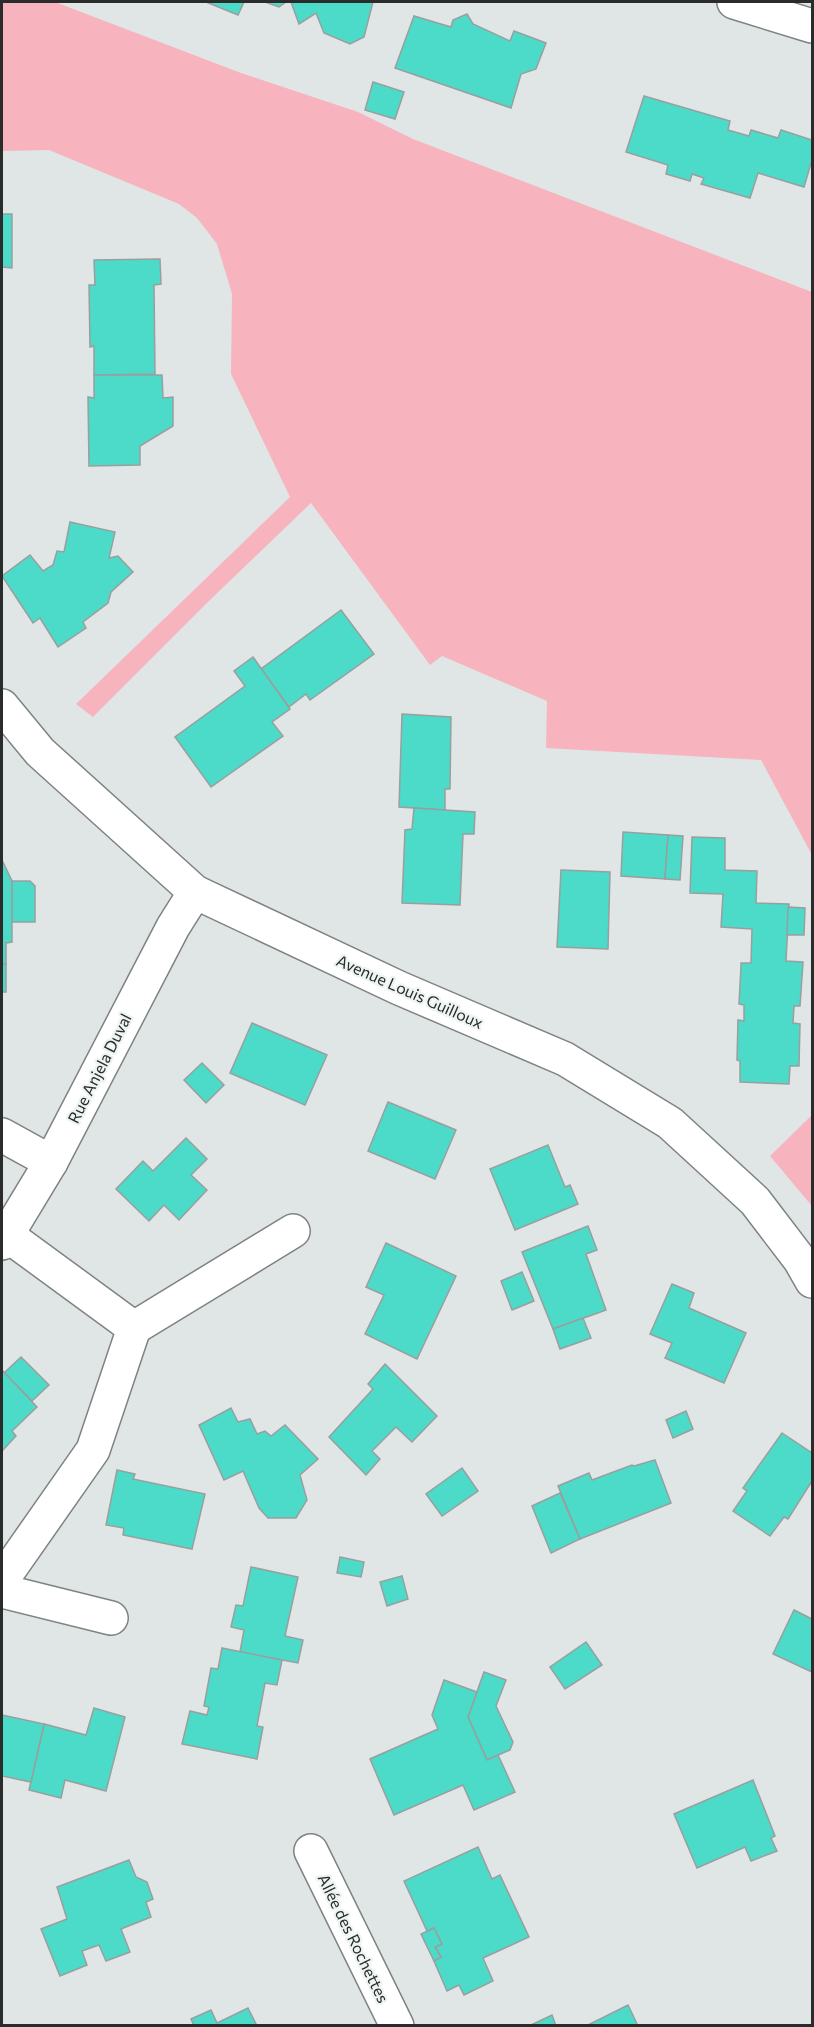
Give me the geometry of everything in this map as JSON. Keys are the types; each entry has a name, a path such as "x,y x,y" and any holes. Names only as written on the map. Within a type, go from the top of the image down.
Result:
{"street":[{"path":"734,2 813,26"},
{"name":"Avenue Louis Guilloux","path":"2,706 40,752 195,892 399,988 565,1059 670,1123 755,1201 800,1260 813,1281"},
{"name":"Rue Anjela Duval","path":"4,1239 51,1162 173,927 195,892"},
{"path":"2,1135 51,1162"},
{"path":"2,1580 93,1450 134,1328 293,1231"},
{"path":"4,1239 134,1328"},
{"path":"2,1591 111,1618"},
{"name":"Allée des Rochettes","path":"311,1851 396,2025"}],"shaded area":[{"path":"2,2 55,2 241,73 358,112 413,139 812,292 812,855 761,760 546,748 547,701 442,656 430,665 311,503 93,717 76,704 290,497 231,374 232,294 217,244 197,218 179,204 49,150 2,151"},
{"path":"812,1115 812,1206 770,1156"}],"building":[{"path":"206,2 244,2 238,15"},
{"path":"265,2 286,2 279,7"},
{"path":"291,2 373,2 364,37 350,44 324,33 316,13 299,24"},
{"path":"467,14 473,24 510,41 514,31 546,43 536,69 521,74 511,108 395,68 414,16 451,27 453,20"},
{"path":"373,82 404,92 395,119 365,110"},
{"path":"644,96 730,121 728,130 749,136 751,130 778,138 781,130 812,140 812,160 804,187 758,173 750,198 701,184 704,178 692,174 690,181 666,174 668,165 626,152"},
{"path":"2,214 12,214 12,268 2,267"},
{"path":"160,259 161,284 154,285 155,374 94,375 94,346 90,347 89,285 95,285 94,260"},
{"path":"94,375 162,375 163,398 173,397 173,426 140,446 140,465 89,466 88,397 94,398"},
{"path":"70,522 115,532 109,558 118,556 133,572 111,592 108,603 83,622 86,628 58,647 40,618 33,623 2,576 30,555 43,571 53,565 57,551 64,552"},
{"path":"341,610 374,654 310,700 306,694 289,707 261,669"},
{"path":"253,657 290,709 272,722 283,736 211,787 175,737 245,686 234,671"},
{"path":"402,714 451,717 450,789 445,789 445,810 399,807"},
{"path":"414,808 475,812 474,834 463,834 460,905 402,903 405,830 412,829"},
{"path":"623,832 668,835 665,879 621,876"},
{"path":"668,835 683,836 680,880 665,879"},
{"path":"692,837 725,838 725,870 757,871 756,903 789,904 786,961 803,962 800,1006 794,1006 793,1023 800,1024 799,1066 790,1066 789,1084 740,1082 740,1061 737,1060 738,1020 744,1021 744,1005 739,1004 741,963 751,963 752,929 721,927 723,894 690,893"},
{"path":"2,860 12,881 12,942 6,943 6,964 2,964"},
{"path":"561,870 610,872 608,949 557,947"},
{"path":"12,881 30,881 35,886 35,922 12,922"},
{"path":"788,907 805,908 804,935 787,935"},
{"path":"2,964 6,964 6,992 2,992"},
{"path":"252,1023 327,1055 305,1105 230,1073"},
{"path":"202,1063 224,1085 206,1103 184,1080"},
{"path":"388,1102 456,1130 435,1179 368,1151"},
{"path":"186,1138 207,1159 191,1175 207,1190 179,1220 164,1205 149,1221 116,1189 143,1161 153,1171"},
{"path":"548,1145 565,1187 570,1185 578,1204 515,1230 490,1169"},
{"path":"588,1226 597,1250 586,1254 606,1310 553,1329 522,1252"},
{"path":"386,1243 456,1276 417,1359 365,1334 384,1295 366,1287"},
{"path":"522,1272 534,1301 512,1310 501,1281"},
{"path":"672,1284 694,1293 689,1308 746,1333 724,1383 665,1358 672,1343 650,1334"},
{"path":"583,1318 591,1338 560,1349 553,1329"},
{"path":"21,1357 49,1385 32,1401 4,1373"},
{"path":"385,1364 437,1416 412,1442 396,1427 372,1451 380,1459 366,1475 329,1437 373,1389 368,1384"},
{"path":"2,1370 37,1407 12,1431 16,1436 2,1451"},
{"path":"231,1408 238,1422 250,1419 257,1434 265,1431 271,1436 285,1425 318,1459 300,1475 307,1500 296,1518 268,1518 259,1508 243,1471 224,1480 199,1425"},
{"path":"686,1411 693,1429 673,1438 666,1420"},
{"path":"782,1433 812,1453 812,1481 788,1519 784,1517 770,1536 733,1511 747,1491 743,1488"},
{"path":"655,1460 671,1503 580,1539 558,1486 589,1473 592,1480 632,1465"},
{"path":"462,1468 478,1491 442,1516 426,1494"},
{"path":"117,1470 135,1474 133,1479 205,1494 192,1549 123,1535 124,1528 106,1525"},
{"path":"560,1493 580,1539 551,1553 532,1506"},
{"path":"340,1557 364,1562 361,1577 337,1573"},
{"path":"251,1567 298,1577 285,1636 303,1640 298,1663 240,1652 244,1630 231,1627 236,1605 243,1606"},
{"path":"402,1576 408,1599 387,1606 380,1582"},
{"path":"794,1610 812,1619 812,1672 773,1654"},
{"path":"586,1642 602,1665 565,1689 550,1667"},
{"path":"222,1648 282,1660 277,1685 265,1683 257,1726 263,1727 257,1759 182,1744 190,1711 207,1715 209,1707 204,1706 211,1668 218,1669"},
{"path":"484,1672 506,1680 496,1706 513,1742 510,1750 487,1760 468,1717"},
{"path":"444,1680 477,1692 468,1717 487,1760 498,1755 515,1792 474,1810 463,1785 394,1815 370,1759 438,1729 432,1715"},
{"path":"94,1708 125,1717 106,1791 65,1780 61,1798 29,1790 44,1724 86,1735"},
{"path":"2,1715 44,1724 31,1782 2,1776"},
{"path":"753,1780 775,1836 771,1838 777,1851 751,1861 745,1847 697,1868 674,1814"},
{"path":"478,1847 492,1879 500,1875 529,1937 483,1958 493,1981 464,1995 459,1985 447,1991 434,1961 441,1957 435,1947 442,1944 434,1928 427,1931 404,1881"},
{"path":"129,1860 136,1877 147,1882 153,1899 146,1902 151,1917 121,1929 130,1952 106,1961 99,1945 82,1951 87,1965 60,1976 41,1929 67,1919 57,1887"},
{"path":"434,1928 442,1944 435,1947 441,1957 434,1961 421,1934"},
{"path":"628,2005 638,2026 586,2026"},
{"path":"248,2008 257,2026 194,2026 191,2019 211,2010 217,2023"},
{"path":"552,2015 556,2026 529,2026"}]}
